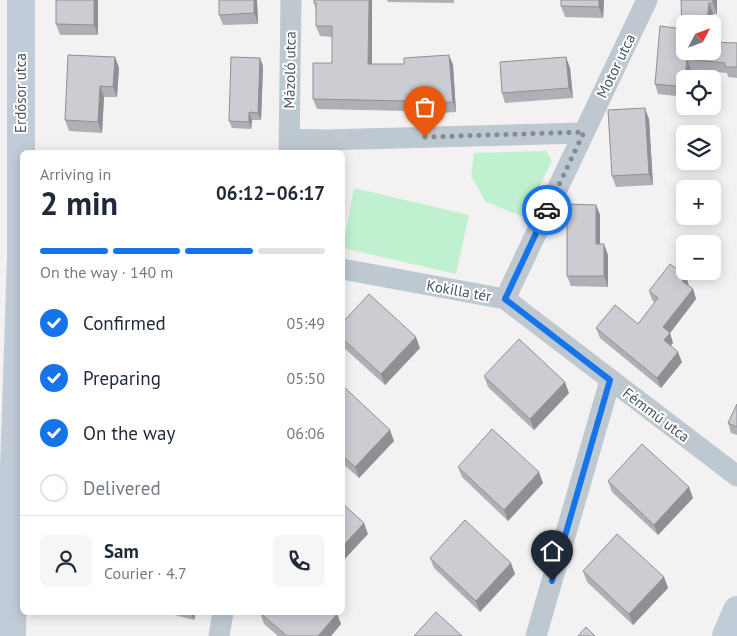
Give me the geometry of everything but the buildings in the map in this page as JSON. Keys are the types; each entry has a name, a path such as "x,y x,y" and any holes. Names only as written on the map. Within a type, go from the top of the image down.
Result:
{"street":[{"name":"Erdősor utca","path":"21,0 22,150"},
{"name":"Mázoló utca","path":"289,146 292,0"},
{"name":"Motor utca","path":"584,132 647,0"},
{"path":"289,146 325,140 584,132"},
{"name":"Kokilla tér","path":"345,270 505,299 584,132"},
{"name":"Fémmű utca","path":"505,299 737,476"},
{"name":"Erdősor utca","path":"12,636 14,469 20,310"},
{"path":"536,636 610,380"},
{"path":"726,636 737,610"},
{"path":"219,636 223,615"}],"green space":[{"path":"546,151 552,161 524,217 486,202 471,176 474,153"},
{"path":"354,188 469,215 456,274 345,248 345,237"}],"way so far":[{"path":"425,137 584,132 547,210"}],"route":[{"path":"547,210 505,299 610,380 552,581"}]}
